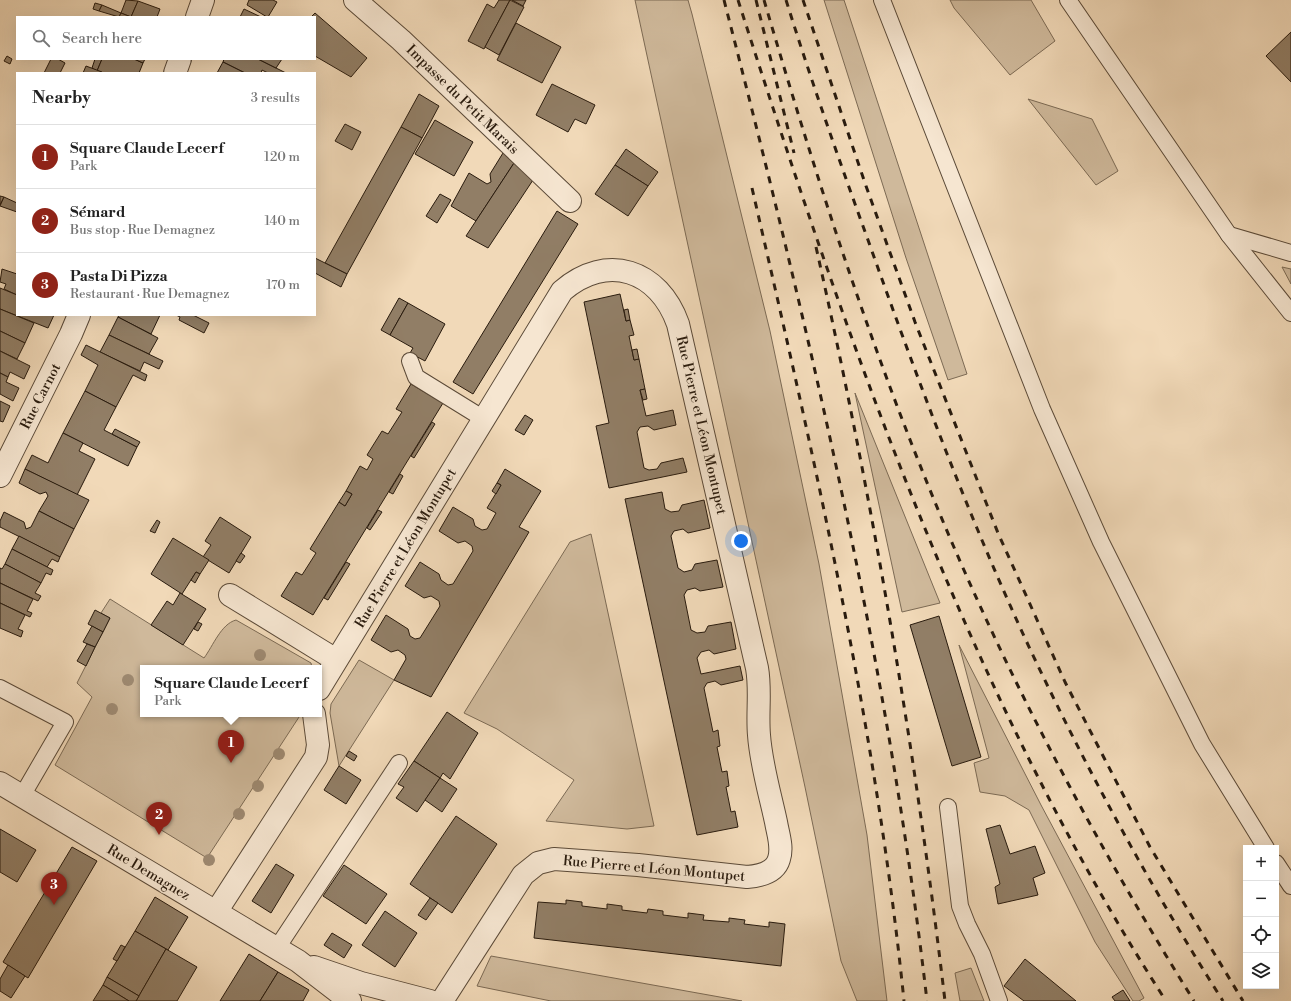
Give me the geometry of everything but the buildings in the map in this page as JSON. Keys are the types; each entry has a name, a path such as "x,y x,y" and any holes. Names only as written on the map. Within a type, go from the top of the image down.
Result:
{"street":[{"path":"196,16 203,0"},
{"name":"Impasse du Petit Marais","path":"355,0 401,40 570,201"},
{"path":"175,72 180,60"},
{"name":"Rue Pierre et Léon Montupet","path":"322,684 553,303 562,291 570,284 594,272 615,270 633,274 646,281 665,296 673,308 678,324 758,668 759,736 780,850 779,859 775,867 767,873 747,877 638,865 554,859 538,863 524,874 442,1001"},
{"name":"Rue Carnot","path":"0,476 79,316"},
{"path":"230,595 336,660"},
{"path":"216,912 316,756 318,745 314,717"},
{"name":"Rue Demagnez","path":"0,782 298,961 350,1001"},
{"name":"Rue Demagnez","path":"298,961 361,983 430,1001"}],"lane":[{"path":"882,0 1042,409 1101,542 1202,744 1264,845"},
{"path":"1068,0 1230,235 1291,313"},
{"path":"1230,235 1291,253"},
{"path":"410,361 416,377 484,419"},
{"path":"0,688 65,722 22,796"},
{"path":"277,948 399,764"},
{"path":"948,807 960,906 982,954 999,1001"},
{"path":"1279,868 1291,886"}],"shaded area":[{"path":"635,0 688,0 692,14 770,331 819,564 867,835 887,1001 857,1001 841,961 805,787"},
{"path":"824,0 844,0 967,374 948,380 906,258"},
{"path":"950,0 1031,0 1055,41 1010,75 954,8"},
{"path":"1028,99 1092,119 1118,171 1096,185"},
{"path":"1282,267 1291,269 1291,284"},
{"path":"855,393 940,603 902,612"},
{"path":"591,534 654,826 627,829 546,821 574,780 497,729 464,713 570,542"},
{"path":"110,599 204,658 226,626 236,620 311,663 311,665 140,665 140,717 299,717 207,858 55,765 92,697 77,683 110,618 101,613"},
{"path":"959,645 1041,805 1144,998 1139,1001 1133,1001 1095,942 1029,810 1005,796 980,792 974,763 989,758"},
{"path":"359,660 394,680 339,766 330,713 331,704"},
{"path":"491,956 742,1001 551,1001 477,986"},
{"path":"971,968 984,1001 960,1001 955,973"}],"railway":[{"path":"724,0 786,248 843,497 891,748 911,874 927,1001"},
{"path":"738,0 824,258 870,387 919,515 973,641 1031,764 1096,884 1166,1001"},
{"path":"756,0 794,153"},
{"path":"764,0 827,207 850,275 899,411 953,545 979,604 1065,778 1160,946 1194,1001"},
{"path":"786,0 836,150 905,343 964,498 1007,599 1097,784 1145,872 1223,1001"},
{"path":"803,0 866,186 915,322 998,533 1065,682 1150,847 1243,1001"},
{"path":"752,188 798,390 841,592 877,796 892,898 904,1001"},
{"path":"816,247 856,434 874,528 906,717 945,1001"}],"place":[{"name":"Square Claude Lecerf","path":"231,763"},
{"name":"Sémard","path":"159,835"},
{"name":"Pasta Di Pizza","path":"54,905"}]}
